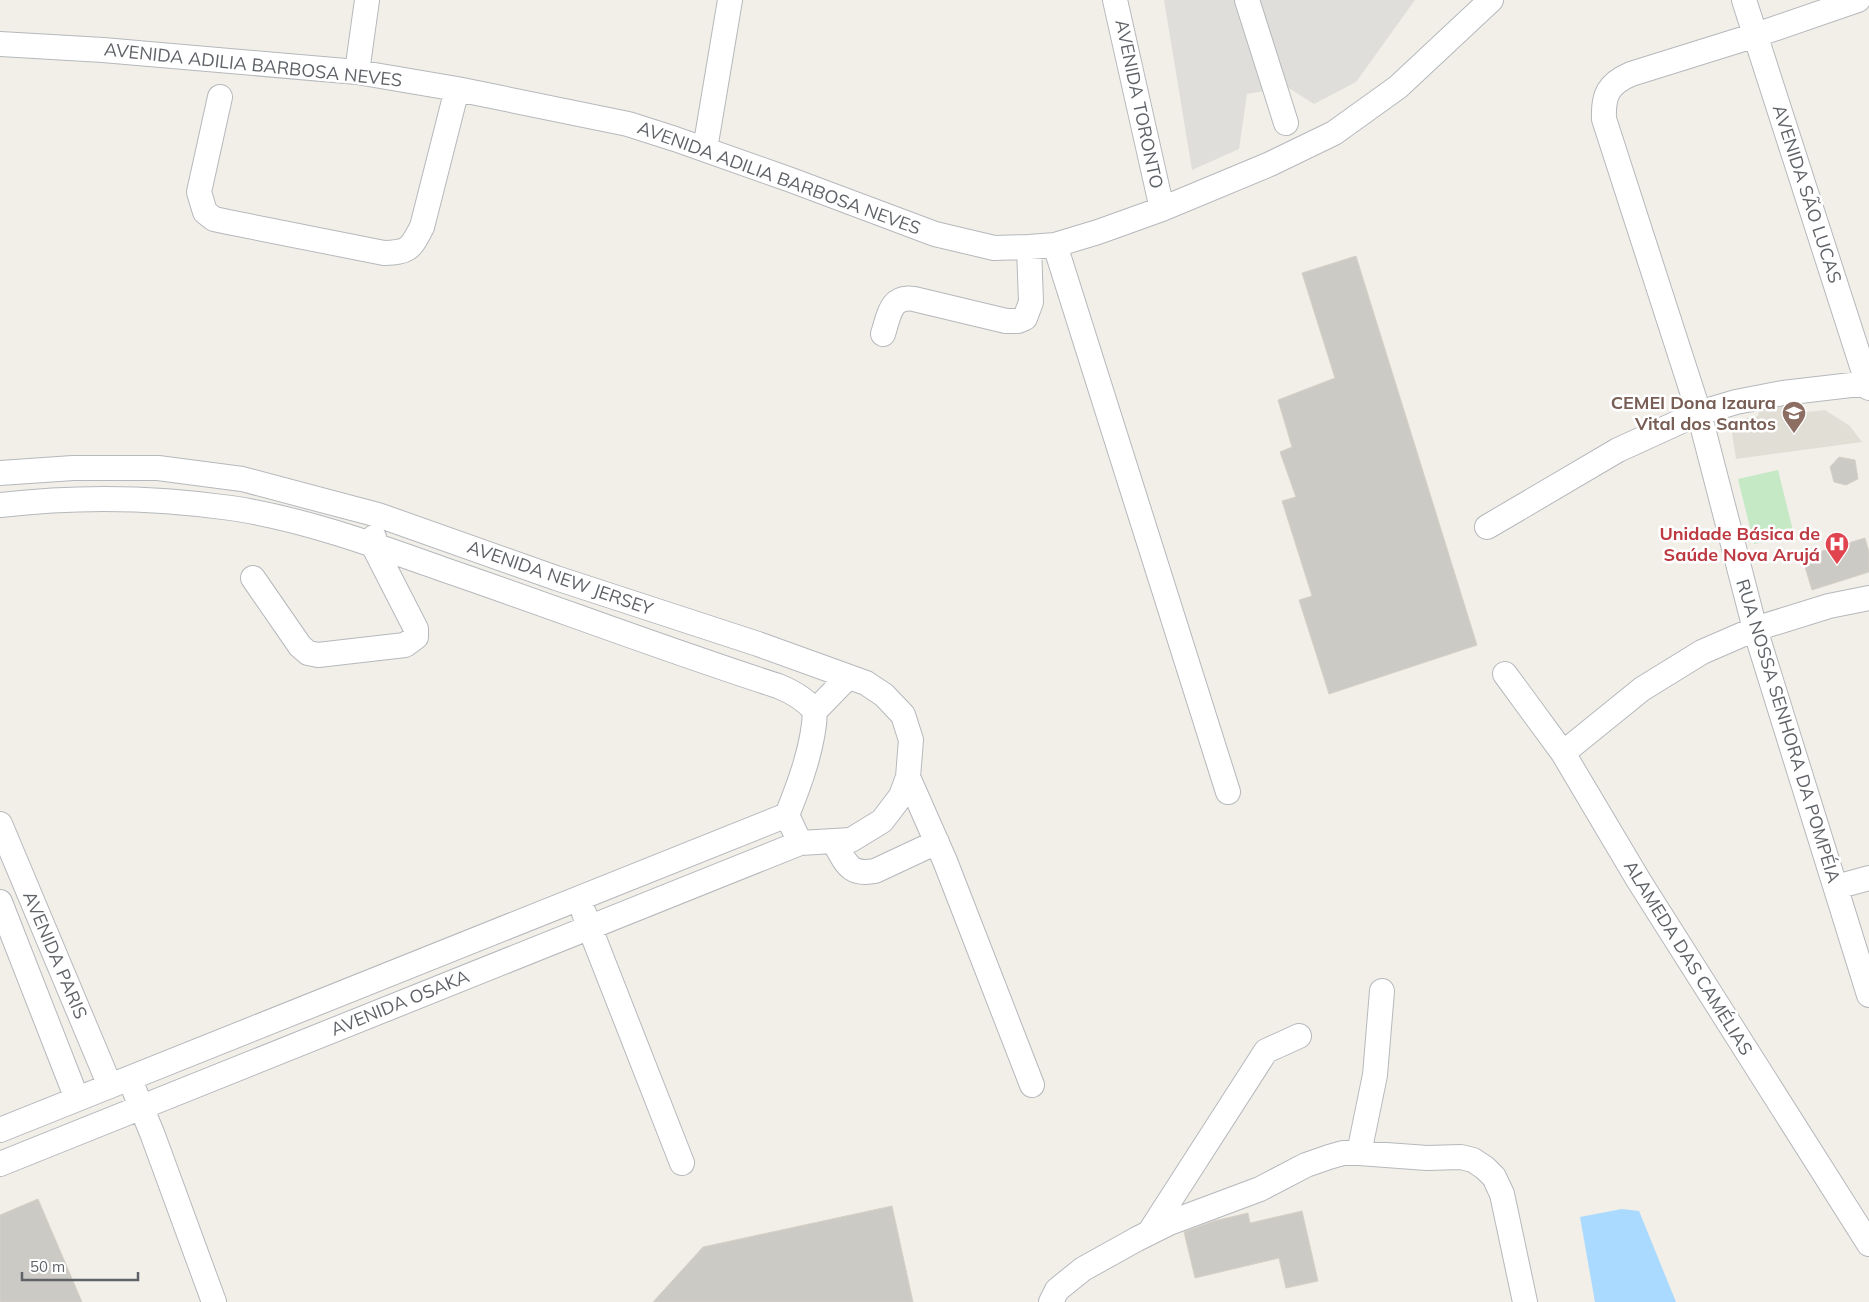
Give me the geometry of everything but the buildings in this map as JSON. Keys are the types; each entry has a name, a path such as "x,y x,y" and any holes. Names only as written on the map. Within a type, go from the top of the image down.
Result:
{"street":[{"path":"356,72 367,0"},
{"path":"706,149 730,0"},
{"name":"AVENIDA TORONTO","path":"1116,0 1162,209"},
{"path":"1247,0 1286,123"},
{"name":"AVENIDA ADILIA BARBOSA NEVES","path":"0,44 102,50 356,72 456,89 628,124 706,149 935,234 994,248 1029,248 1055,245 1162,209 1270,164 1334,133 1398,87 1491,0"},
{"name":"AVENIDA SÃO LUCAS","path":"1744,0 1869,385"},
{"name":"RUA NOSSA SENHORA DA POMPÉIA","path":"1858,0 1617,80 1608,91 1604,104 1604,119 1698,413 1755,630 1869,995"},
{"path":"220,97 199,192 201,204 205,212 214,219 384,253 402,252 413,244 422,227 456,89"},
{"path":"1055,245 1228,792"},
{"path":"883,334 896,301 902,298 914,299 1006,321 1018,321 1025,318 1031,302 1029,248"},
{"path":"1487,527 1618,450 1698,413 1736,402 1783,393 1869,385"},
{"path":"73,468 73,498"},
{"name":"AVENIDA NEW JERSEY","path":"0,473 73,468 158,468 242,479 378,515 556,578 758,644 866,683 884,695 903,715 910,740 908,777 901,796 882,821 851,840 800,843"},
{"path":"231,508 242,479"},
{"name":"AVENIDA NEW JERSEY","path":"0,505 73,498 160,501 231,508 274,517 373,545 778,686 796,694 816,711"},
{"path":"253,578 300,646 308,653 318,655 405,645 416,637 416,630 373,545 378,515"},
{"path":"1563,753 1642,689 1702,652 1755,630 1829,606 1869,598"},
{"path":"747,676 758,644"},
{"name":"ALAMEDA DAS CAMÉLIAS","path":"1505,674 1563,753 1639,881 1869,1244"},
{"path":"800,843 787,815 796,794 815,730 816,711 848,677"},
{"path":"908,777 937,842 1032,1085"},
{"name":"AVENIDA OSAKA","path":"0,1130 787,815"},
{"name":"AVENIDA PARIS","path":"0,824 53,952 120,1082 141,1107 214,1302"},
{"path":"833,841 848,866 856,872 865,873 875,871 937,842"},
{"name":"AVENIDA OSAKA","path":"1,1161 141,1107 800,843"},
{"path":"1836,887 1869,878"},
{"path":"579,899 682,1163"},
{"name":"AVENIDA PARIS","path":"0,902 77,1099"},
{"path":"452,949 462,978"},
{"path":"22,962 53,952"},
{"path":"1359,1152 1375,1075 1382,991"},
{"path":"344,992 356,1021"},
{"path":"268,1023 280,1051"},
{"path":"1149,1233 1266,1051 1299,1036"},
{"path":"1051,1302 1057,1290 1083,1269 1149,1233 1170,1223 1260,1189 1306,1165 1343,1153 1359,1152 1420,1158 1461,1157 1473,1160 1485,1168 1494,1177 1502,1194 1525,1302"}],"shaded area":[{"path":"1164,0 1415,0 1356,82 1314,104 1287,87 1247,94 1239,149 1192,170"},
{"name":"CEMEI Dona Izaura Vital dos Santos","path":"1783,406 1789,414 1825,410 1850,426 1862,442 1736,459 1730,421 1758,416 1759,409"}],"green space":[{"path":"1778,470 1794,535 1754,544 1738,479"}],"water":[{"path":"1622,1209 1639,1211 1676,1302 1595,1302 1580,1217"}],"place":[{"name":"CEMEI Dona Izaura Vital dos Santos","path":"1794,434"},
{"name":"Unidade Básica de Saúde Nova Arujá","path":"1837,565"}]}
